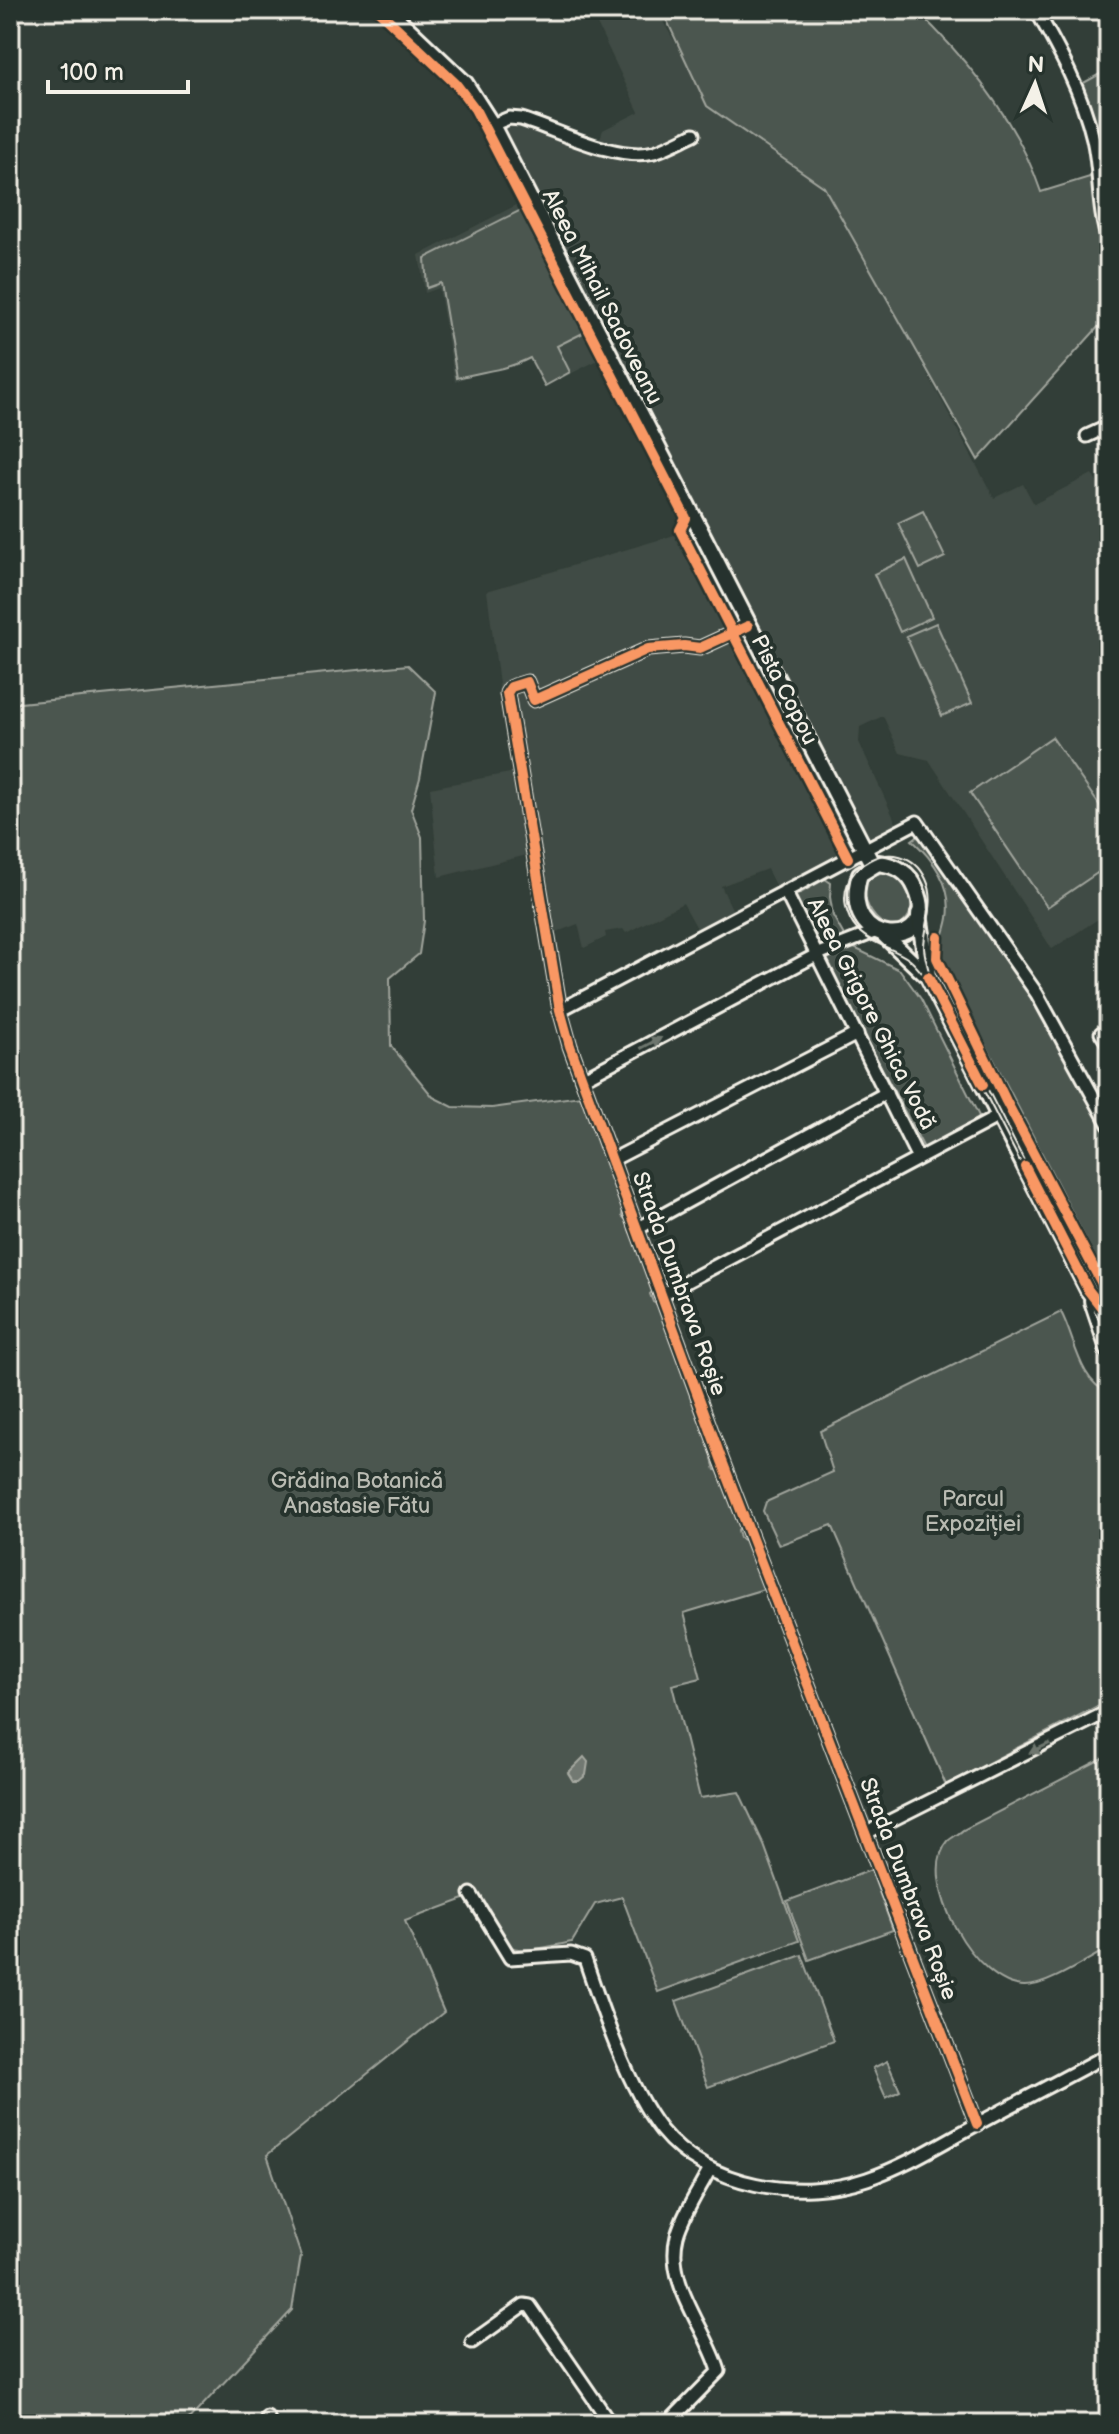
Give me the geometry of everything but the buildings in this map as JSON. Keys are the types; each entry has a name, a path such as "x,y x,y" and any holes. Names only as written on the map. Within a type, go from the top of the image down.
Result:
{"main road":[{"name":"Aleea Mihail Sadoveanu","path":"388,10 465,83 492,125 872,864"},
{"path":"928,977 862,916 856,896 860,874 872,864 888,864 905,872 919,896 928,977 1088,1290 1109,1352"},
{"path":"881,933 893,936 907,932 917,922 919,913"},
{"path":"1088,1290 1109,1317"}],"street":[{"path":"1036,10 1069,67 1084,108 1094,141 1104,228 1109,243"},
{"path":"492,125 509,118 521,119 609,150 636,153 652,153 694,134"},
{"path":"1087,436 1109,426"},
{"name":"Strada Dumbrava Roșie","path":"748,626 700,648 648,649 534,700 527,682 511,687 507,693 560,1010 582,1079 661,1295 977,2124"},
{"path":"560,1010 917,822 1037,994 1109,1125"},
{"name":"Aleea Grigore Ghica Vodă","path":"785,891 918,1158"},
{"path":"582,1079 818,954 881,933"},
{"path":"1101,1033 1109,1045"},
{"path":"612,1160 857,1034"},
{"path":"637,1229 886,1093"},
{"path":"661,1295 999,1116"},
{"path":"866,1833 1109,1711"},
{"path":"471,1894 510,1958 571,1954 585,1959 639,2098 661,2130 680,2150 710,2169 747,2182 782,2188 836,2187 868,2179 912,2160 1109,2054"},
{"path":"667,2424 719,2371 678,2279 674,2258 678,2233 710,2169"},
{"path":"472,2342 524,2305 530,2306 611,2424"}],"shaded area":[{"path":"578,10 656,10 711,102 827,187 994,498 1023,484 1034,504 1092,474 1109,504 1109,912 1052,949 929,760 900,753 883,716 860,727 859,742 897,825 777,889 767,869 721,886 733,911 698,930 683,903 626,933 623,929 605,932 606,937 584,948 578,924 554,933 539,852 439,877 430,788 526,770 513,694 500,692 487,591 678,534 706,520 618,350 544,387 529,358 484,370 455,382 439,288 425,293 419,255 538,194 498,116 521,112 599,141 603,130 639,112 594,18 585,22"},
{"path":"584,1757 588,1762 586,1775 579,1781 573,1781 568,1773"}],"green space":[{"path":"662,10 916,10 972,71 1005,117 1041,192 1096,175 1102,229 1109,250 1109,315 978,460 824,187 707,106"},
{"path":"1109,69 1109,127 1094,134 1078,86"},
{"path":"523,209 585,332 557,346 570,372 545,386 530,358 503,368 457,378 441,283 427,288 425,258"},
{"path":"923,511 945,557 920,569 898,523"},
{"path":"906,559 932,617 900,632 874,574"},
{"path":"936,623 972,703 942,716 906,636"},
{"name":"Grădina Botanică Anastasie Fătu","path":"408,665 436,692 411,809 422,837 424,921 419,954 390,978 391,1046 433,1097 453,1107 492,1108 581,1096 623,1210 622,1216 627,1221 653,1291 650,1294 658,1305 714,1458 715,1470 720,1471 741,1525 738,1530 740,1538 746,1541 764,1589 684,1613 701,1678 672,1685 700,1798 739,1792 764,1845 799,1941 658,1992 622,1897 595,1904 572,1942 539,1948 522,1949 507,1945 475,1895 405,1921 444,2012 267,2155 301,2256 292,2310 185,2424 10,2424 10,704"},
{"path":"1052,737 1109,819 1109,865 1047,907 970,793"},
{"path":"925,838 1038,1000 1109,1138 1109,1284 940,955 948,918 948,895 940,874 912,840"},
{"path":"886,872 905,886 911,901 909,915 895,927 885,925 876,918 865,896 866,885 872,877"},
{"path":"825,879 831,883 833,916 850,946 900,970 921,999 979,1116 978,1120 925,1150 792,898"},
{"name":"Parcul Expoziției","path":"1061,1312 1084,1369 1099,1387 1109,1393 1109,1700 946,1785 832,1525 779,1545 763,1511 766,1502 833,1472 820,1431"},
{"path":"1109,1755 1109,1948 1045,1982 1025,1986 1006,1982 970,1951 956,1928 939,1880 940,1858 948,1841 963,1830"},
{"path":"871,1870 893,1930 809,1960 787,1901"},
{"path":"802,1955 834,2041 708,2087 676,2001"},
{"path":"887,2061 900,2091 886,2098 873,2068"}],"tram line":[{"path":"1109,1320 1063,1237 930,976 924,946 930,904 926,879 915,864 900,856 885,855 870,860 857,870 848,883 845,900 850,919 869,939 910,960 926,978 1089,1296 1109,1344"}],"cycle path":[{"name":"Pista Copou","path":"378,10 456,84 475,109 686,518 680,530 848,858"},
{"name":"Pista Copou","path":"748,626 700,648 648,649 534,700 527,682 511,687 507,693 560,1010 570,1046 722,1461 977,2124"},
{"path":"938,937 937,958 1006,1101 1109,1297"},
{"path":"928,977 983,1085"},
{"path":"1025,1167 1088,1290 1109,1317"}]}
